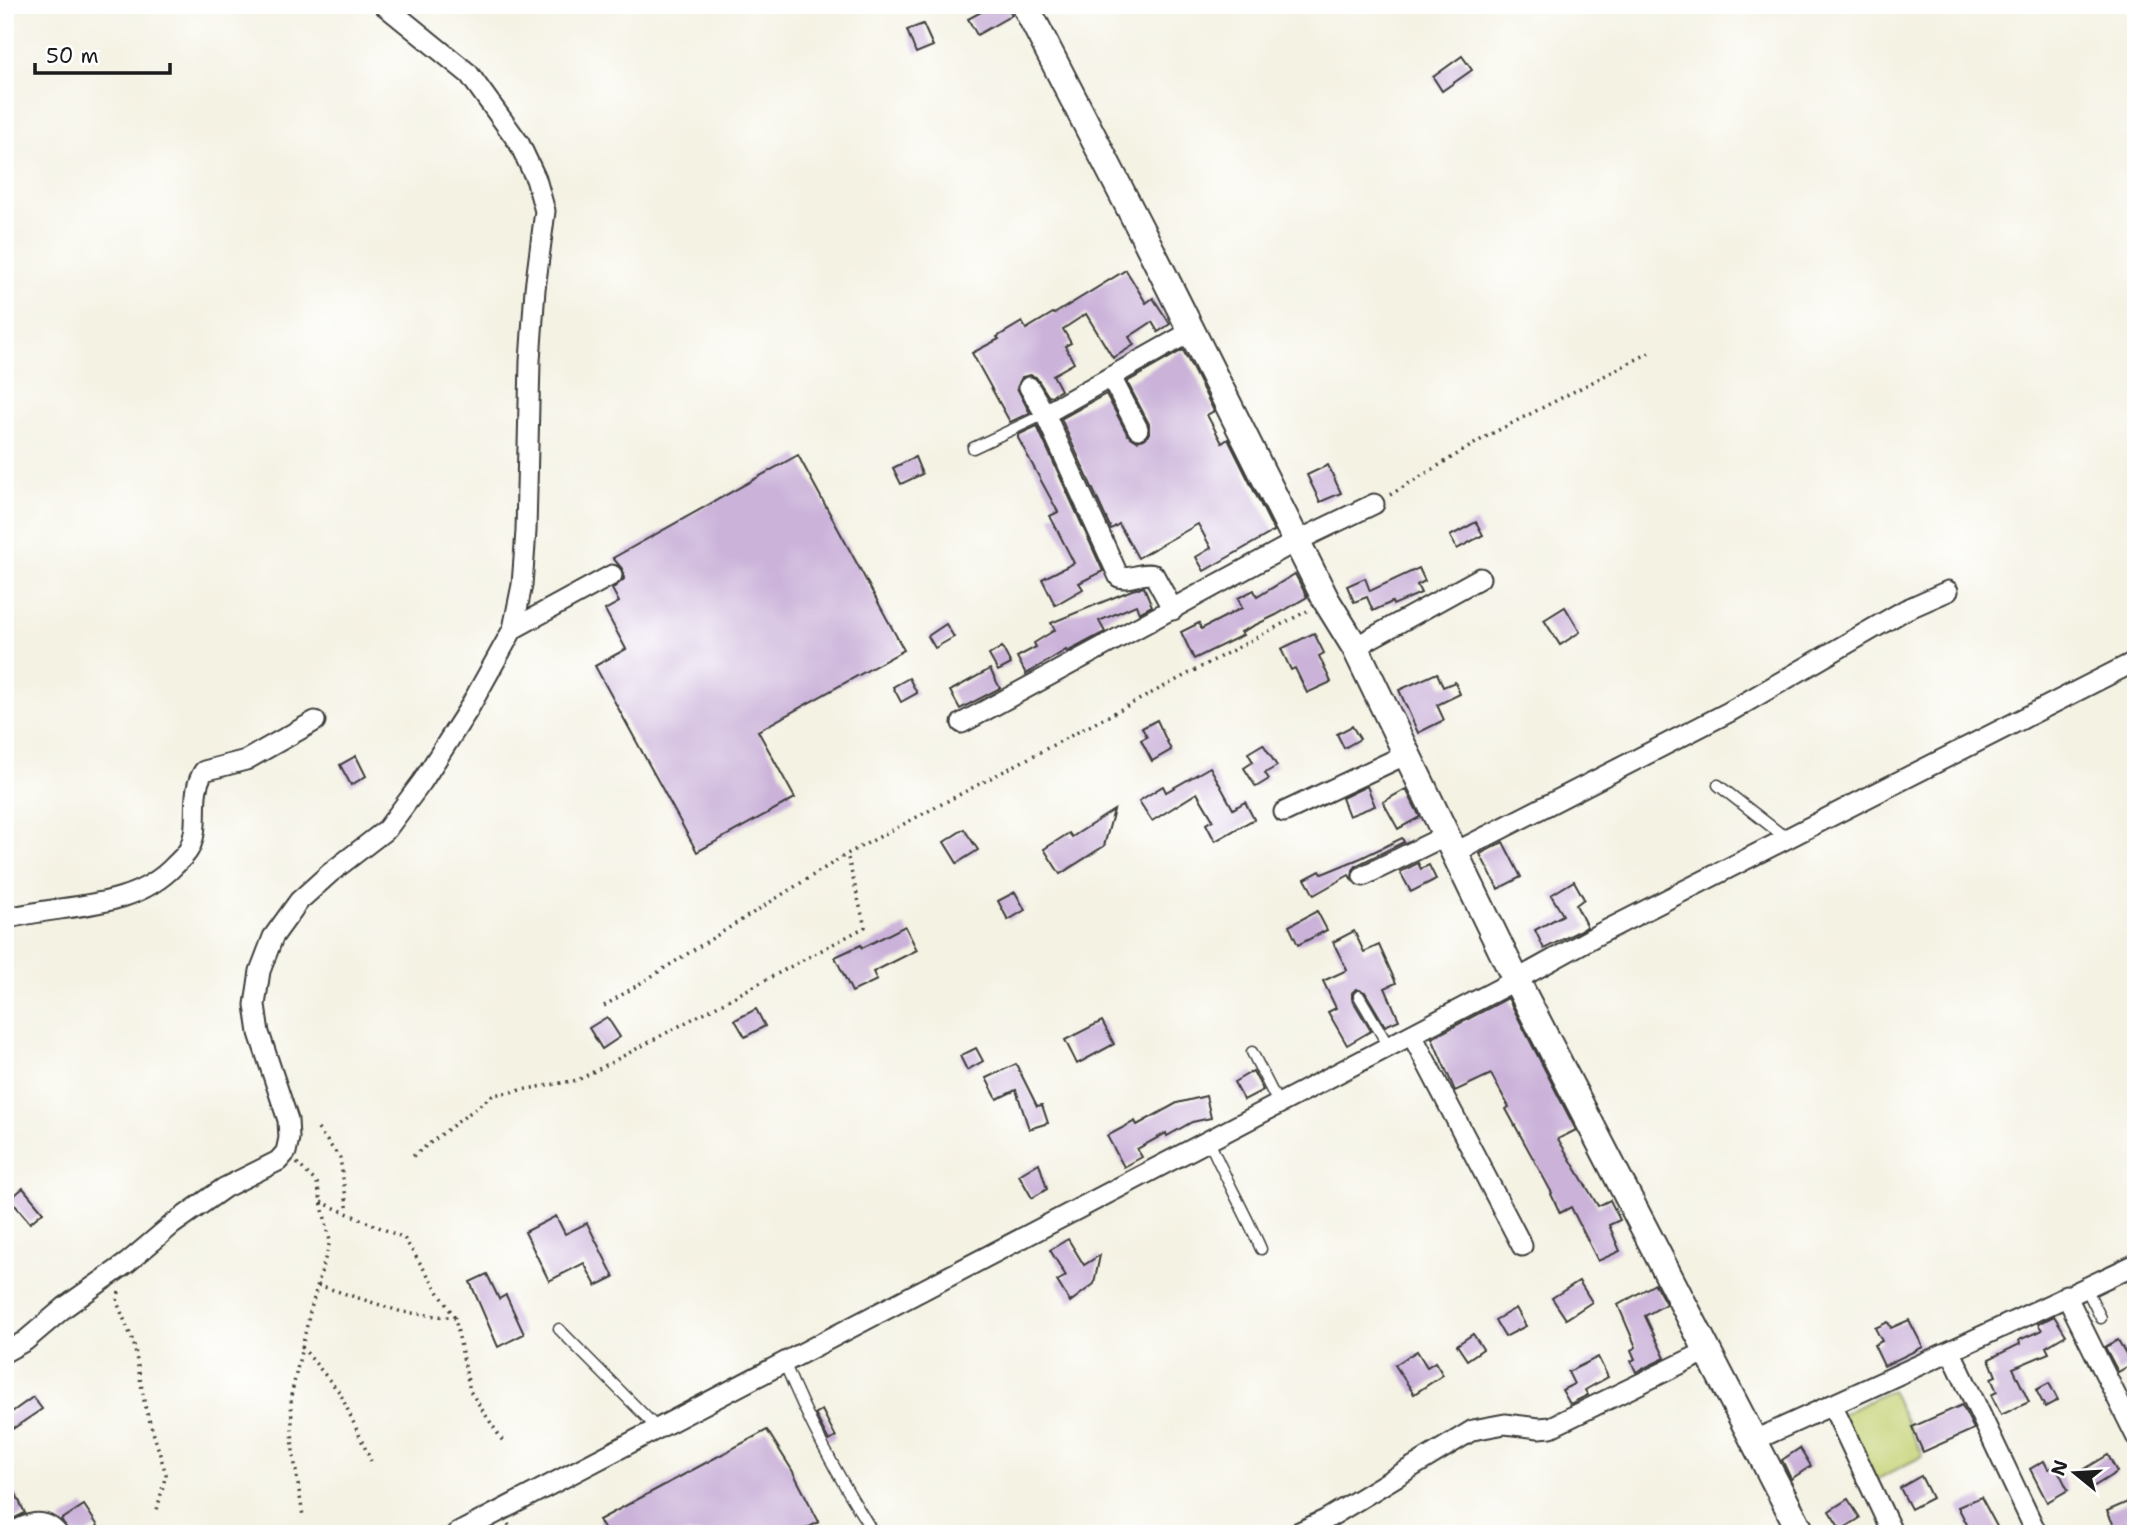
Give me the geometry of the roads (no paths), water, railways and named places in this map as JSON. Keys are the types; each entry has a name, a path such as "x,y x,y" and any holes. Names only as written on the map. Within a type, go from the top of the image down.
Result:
{"street":[{"path":"5,1352 25,1341 65,1307 127,1263 173,1224 223,1188 278,1161 286,1152 289,1138 288,1120 259,1033 255,1005 260,971 273,937 299,901 387,829 422,782 455,730 513,629 523,571 530,360 535,289 545,211 536,178 519,143 469,74 384,5"},
{"path":"1025,5 1326,600 1355,647 1516,981 1802,1534"},
{"path":"1045,414 1192,331"},
{"path":"1111,377 1138,429"},
{"path":"1030,387 1045,414 1119,577 1147,573 1154,575 1173,610"},
{"path":"962,723 1297,541 1374,504"},
{"path":"513,629 612,575"},
{"path":"1355,647 1480,578"},
{"path":"1363,876 1452,844 1729,712 1905,610 1948,592"},
{"path":"456,1534 1516,981 1599,934 2136,661"},
{"path":"5,919 123,899 162,880 188,852 195,828 196,788 204,771 246,760 315,721"},
{"path":"1284,812 1407,754"},
{"path":"1412,1035 1522,1246"},
{"path":"1755,1440 1990,1334 2066,1295 2136,1264"},
{"path":"2066,1295 2136,1436"},
{"path":"1295,1534 1325,1520 1473,1430 1505,1424 1551,1427 1709,1350"},
{"path":"1951,1352 2037,1534"},
{"path":"1832,1405 1892,1534"},
{"path":"9,1534 36,1522 45,1523 58,1534"}],"lane":[{"path":"972,448 1045,414"},
{"path":"1718,785 1787,839"},
{"path":"1359,996 1389,1047"},
{"path":"1252,1052 1278,1103"},
{"path":"1209,1140 1261,1249"},
{"path":"2086,1287 2101,1318"},
{"path":"559,1329 658,1429"},
{"path":"783,1362 807,1418 850,1497 874,1534"}]}
